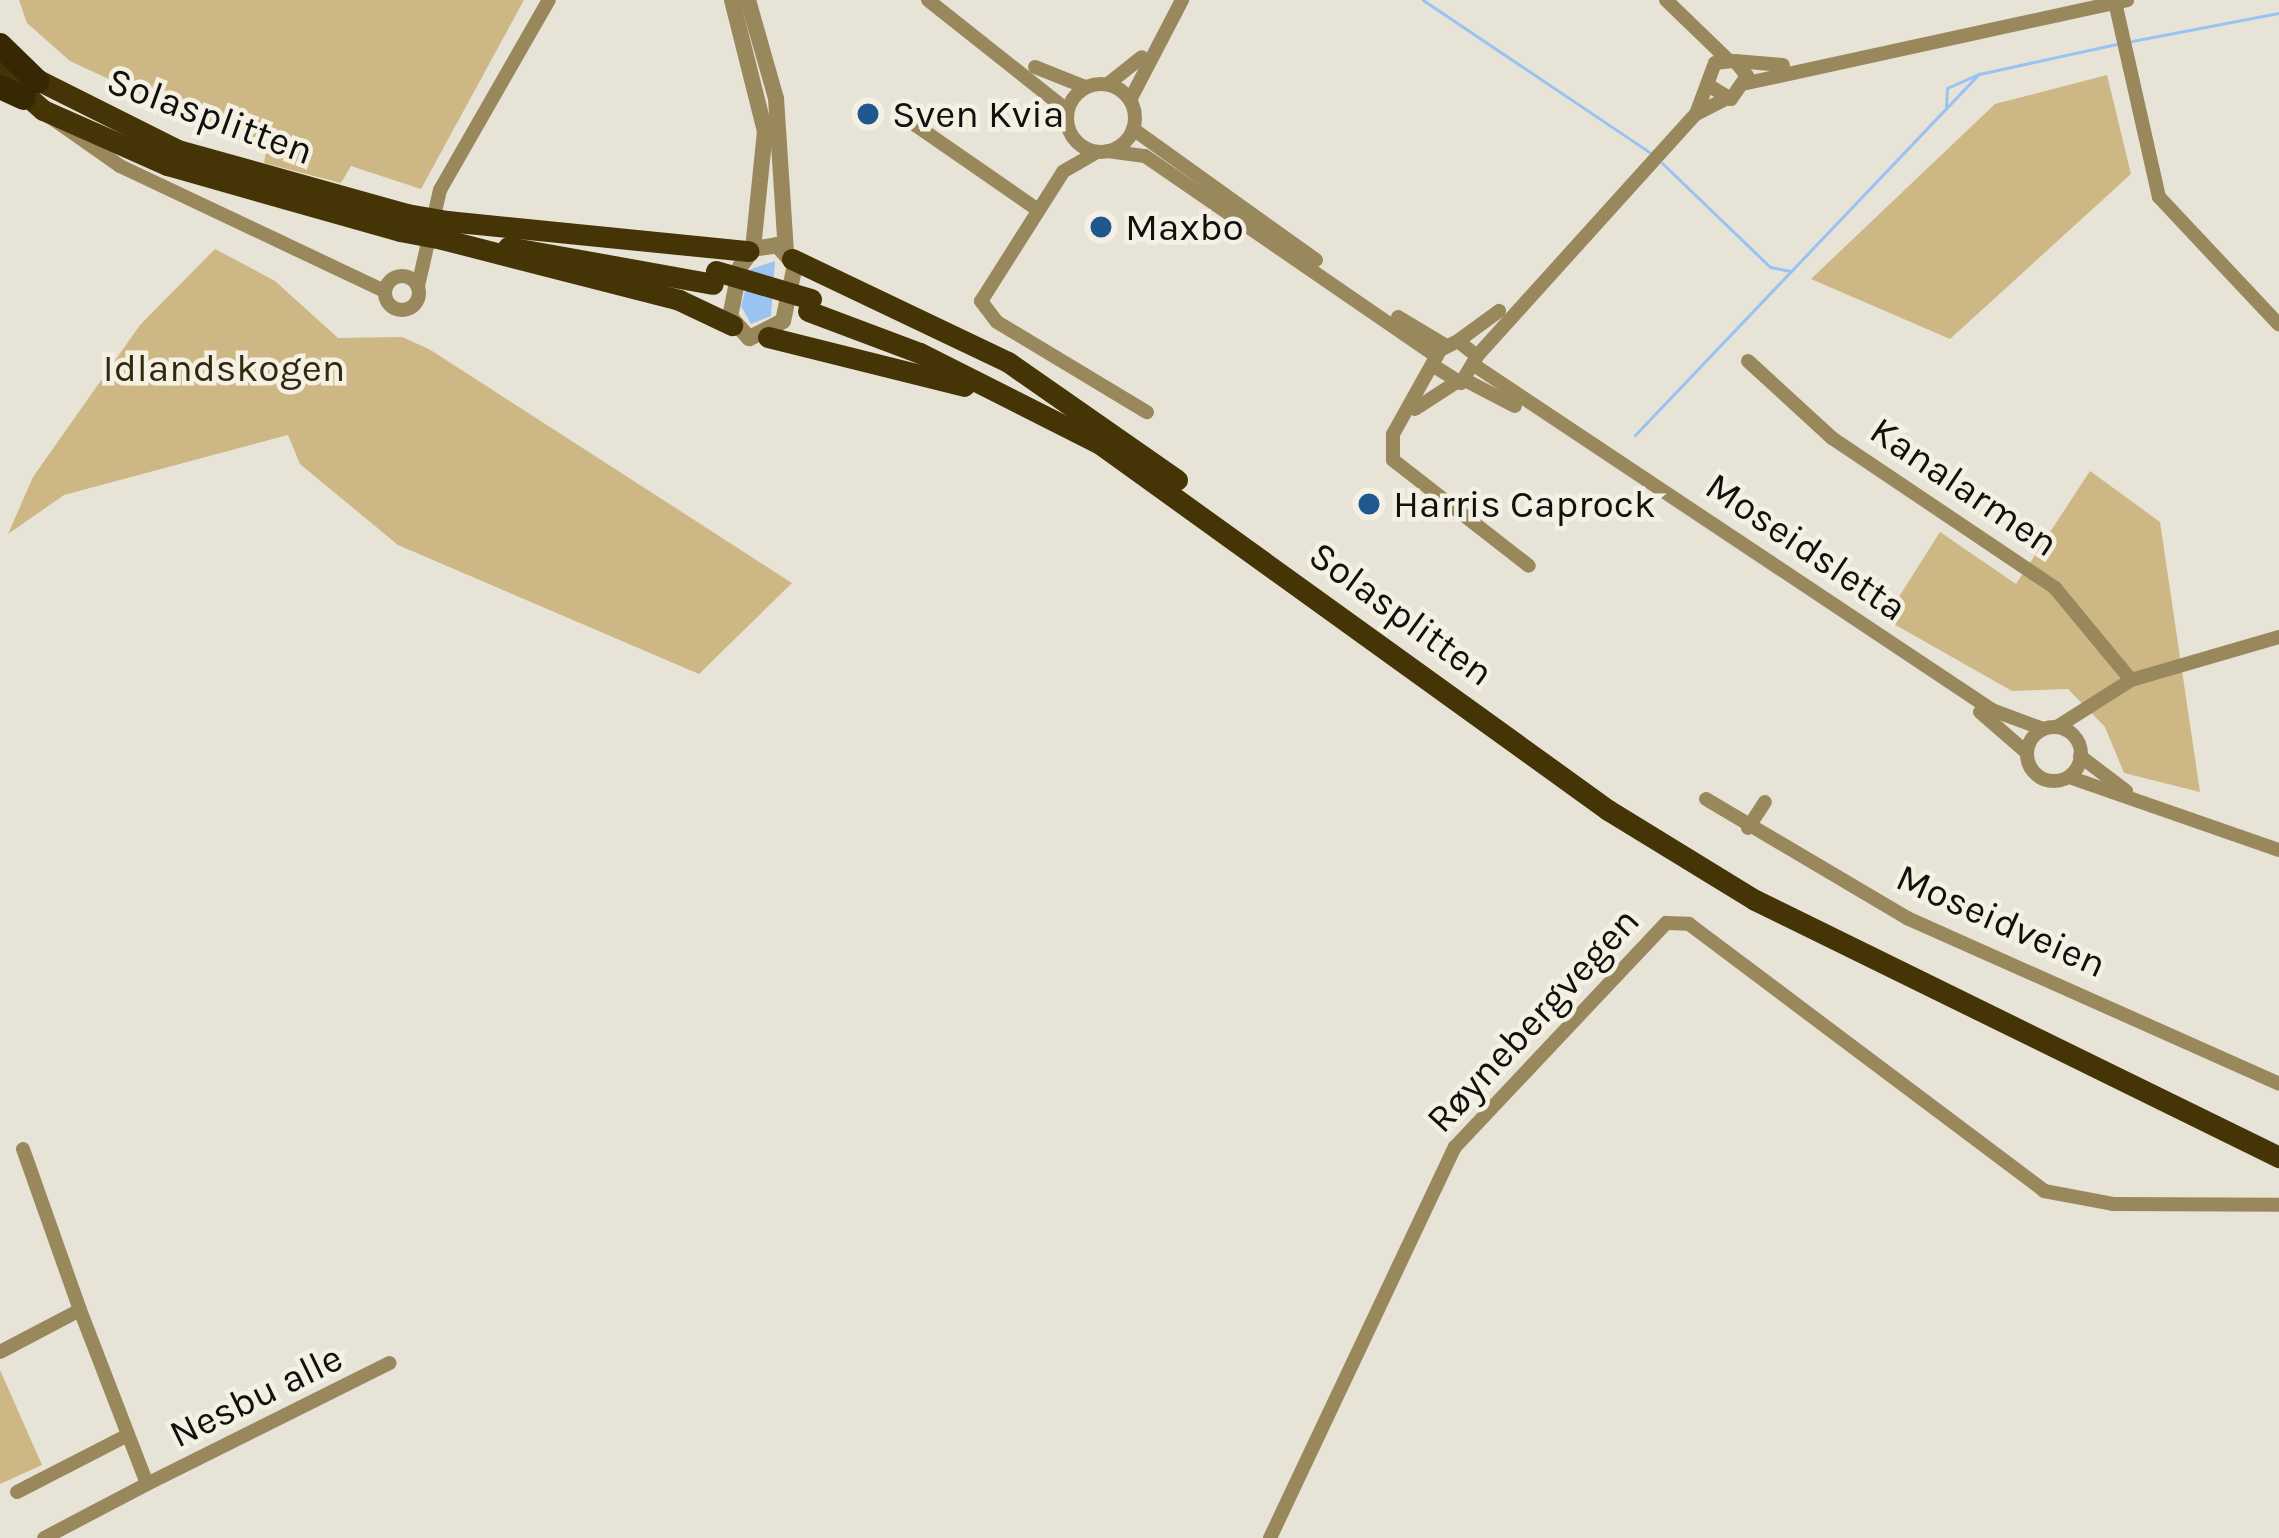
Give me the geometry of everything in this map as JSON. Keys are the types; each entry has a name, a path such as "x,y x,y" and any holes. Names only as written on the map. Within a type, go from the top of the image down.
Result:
{"highway":[{"path":"0,45 35,96"},
{"name":"Solasplitten","path":"0,58 35,96 178,150 403,223"},
{"name":"Solasplitten","path":"0,72 35,96 267,199 403,223"},
{"path":"0,88 35,96"},
{"path":"403,223 444,230 751,250"},
{"path":"444,230 696,305 732,326"},
{"name":"Solasplitten","path":"444,230 714,278 809,305 1001,375 1177,480 1572,768 1761,890 2279,1142"},
{"path":"789,255 1046,385 1177,480"},
{"name":"Solasplitten","path":"809,305 938,361 1100,444 1670,850 1841,947 2279,1157"},
{"path":"768,337 963,385 1100,444"}],"street":[{"path":"35,96 120,166 386,291 405,310 418,286 419,255 449,173 549,0"},
{"path":"732,0 765,131 751,250 732,326 768,337 784,321 789,255 776,98 748,0"},
{"path":"928,0 1067,110 1071,136 1063,172 981,301 997,322 1147,412"},
{"path":"942,0 1042,71 1085,87 1108,84 1145,53"},
{"path":"1666,0 1696,38 1731,60 1747,83"},
{"path":"1529,566 1402,470 1390,442 1401,419 1444,353 1547,268 1696,114 1747,83 1788,66 2121,1 2121,31 2158,197 2279,325"},
{"path":"1175,2 1145,53 1130,100 1133,129 1444,353"},
{"path":"1696,38 1708,79 1725,99"},
{"path":"1696,114 1708,79 1731,60 1788,66"},
{"path":"1108,84 1130,100"},
{"path":"1067,110 1085,87"},
{"path":"911,122 1038,210"},
{"path":"1063,172 1103,152 1133,129"},
{"path":"1071,136 1103,152 1145,156 1444,353"},
{"path":"782,198 800,253 861,293"},
{"path":"751,250 789,255"},
{"path":"386,291 419,255"},
{"path":"1401,419 1461,382 1547,268"},
{"path":"399,277 418,286"},
{"name":"Moseidsletta","path":"1444,353 1477,361 1992,710 2050,728 2080,750"},
{"name":"Moseidsletta","path":"1444,353 1461,382 2026,752 2040,778 2068,778"},
{"name":"Kanalarmen","path":"1748,361 1832,438 2055,588 2131,680"},
{"path":"2026,752 2050,728 2093,711 2131,680 2279,638"},
{"path":"2093,711 2068,778 2279,846"},
{"path":"2080,750 2137,796 2279,846"},
{"name":"Moseidveien","path":"1706,799 1907,918 2279,1084"},
{"path":"1748,828 1765,802"},
{"name":"Røynebergvegen","path":"1270,1538 1454,1147 1666,923 1689,924 2044,1191 2113,1204 2279,1205"},
{"name":"Nesbu alle","path":"23,1149 147,1484"},
{"path":"0,1352 80,1310"},
{"name":"Nesbu alle","path":"44,1538 390,1364"},
{"name":"Nesbu alle","path":"17,1492 128,1435"}],"green space":[{"path":"19,0 524,0 421,189 351,166 341,183 264,163 266,152 70,61 27,23"},
{"path":"2107,75 2131,174 1950,339 1811,279 1995,104"},
{"name":"Idlandskogen","path":"215,249 275,281 338,338 402,337 429,349 792,583 699,674 398,545 300,464 288,435 64,495 8,534 33,477 140,325"},
{"path":"2090,471 2160,522 2200,792 2124,773 2105,727 2068,689 2012,691 1885,619 1940,532 2016,584"},
{"path":"0,1370 42,1465 0,1484"}],"water":[{"path":"775,261 771,316 751,324 741,306 751,269"}],"waterway":[{"path":"1423,0 1651,153"},
{"path":"2132,41 2279,13"},
{"path":"1635,435 1979,74 2117,44"},
{"path":"1946,107 1947,88 1979,74"},
{"path":"1662,163 1770,267 1790,271"}],"place":[{"name":"Sven Kvia","path":"868,114"},
{"name":"Maxbo","path":"1101,227"},
{"name":"Harris Caprock","path":"1369,504"}]}
